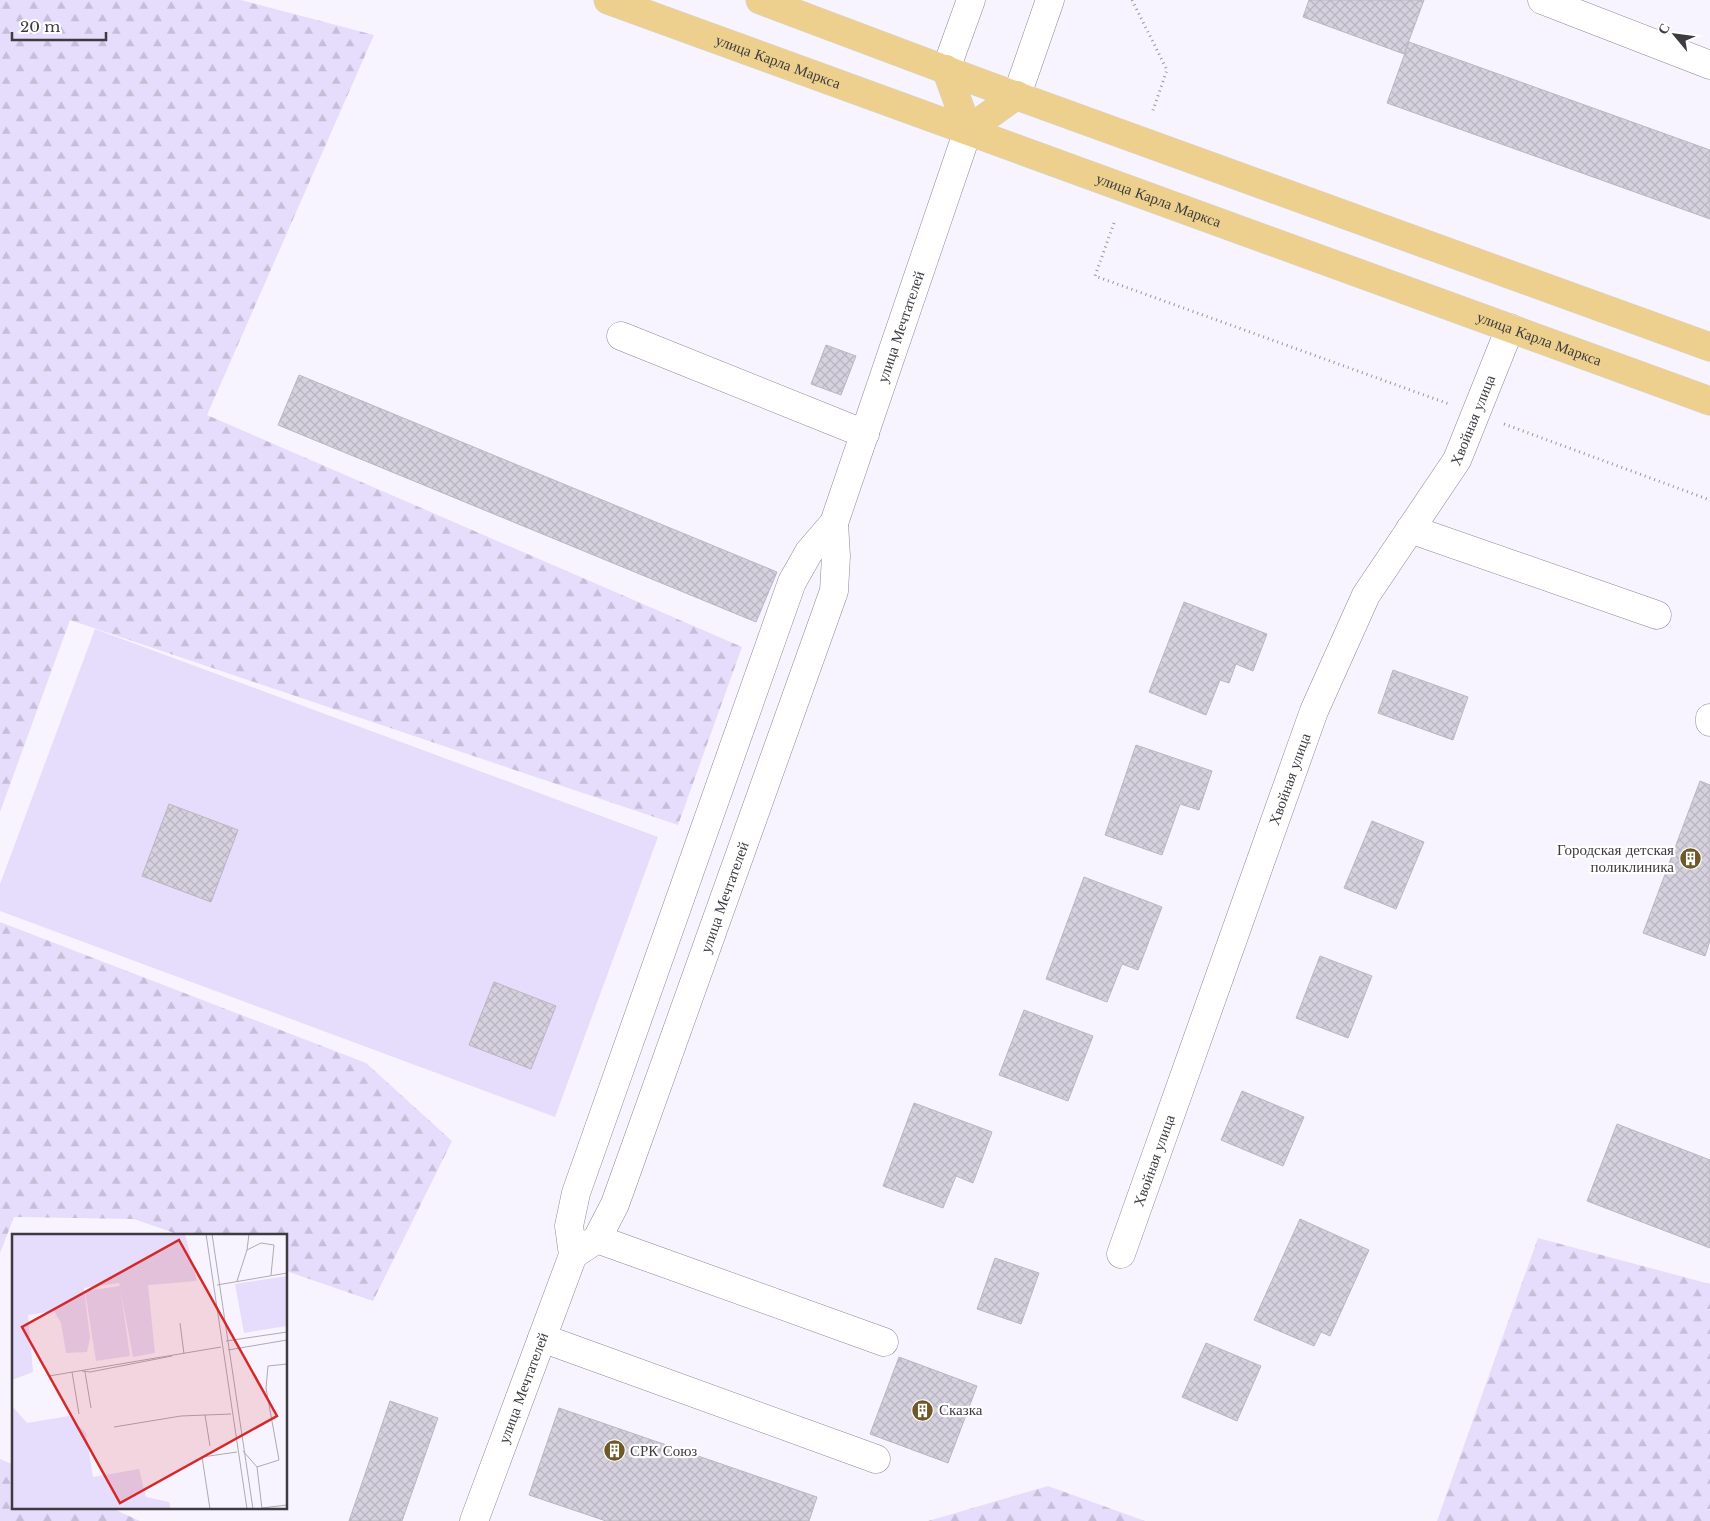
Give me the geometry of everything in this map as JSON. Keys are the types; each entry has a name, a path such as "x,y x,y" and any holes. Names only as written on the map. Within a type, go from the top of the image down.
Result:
{"main road":[{"name":"улица Карла Маркса","path":"608,0 1710,401"},
{"path":"760,0 1710,347"},
{"path":"946,69 968,130 1017,95"}],"street":[{"path":"946,69 971,0"},
{"path":"1017,95 1050,0"},
{"path":"1542,0 1710,65"},
{"name":"улица Мечтателей","path":"474,1521 573,1255 570,1226 576,1193 792,582 809,552 834,523 968,130"},
{"name":"Хвойная улица","path":"1121,1254 1314,711 1366,595 1457,460 1510,328"},
{"path":"621,336 865,434"},
{"name":"улица Мечтателей","path":"573,1255 597,1239 615,1204 834,591 836,556 834,523"},
{"path":"1410,528 1657,615"},
{"path":"597,1239 884,1342"},
{"path":"542,1338 876,1459"}],"path":[{"path":"1132,0 1167,70 1150,119"},
{"path":"1114,223 1095,276 1710,500"}],"green space":[{"path":"0,0 241,0 374,35 207,415 742,647 678,825 70,620 0,812"},
{"path":"95,629 658,837 555,1117 0,911 0,884"},
{"path":"0,922 366,1063 452,1141 373,1301 288,1272 288,1234 177,1234 134,1219 14,1217 0,1253"},
{"path":"1538,1238 1710,1284 1710,1521 1437,1521"},
{"path":"0,1459 12,1464 12,1508 111,1508 140,1521 0,1521"},
{"path":"1048,1486 1145,1521 928,1521"}],"building":[{"path":"1309,0 1424,0 1404,54 1303,17"},
{"path":"1409,42 1710,150 1710,219 1387,103"},
{"path":"826,345 856,356 841,395 811,384"},
{"path":"299,375 777,572 756,622 278,425"},
{"path":"1184,602 1267,634 1253,671 1236,664 1229,683 1220,680 1206,715 1149,692"},
{"path":"1393,670 1468,697 1453,740 1378,713"},
{"path":"1136,745 1212,771 1199,810 1180,804 1162,855 1105,835"},
{"name":"Городская детская поликлиника","path":"1700,781 1710,785 1710,941 1705,956 1643,933"},
{"path":"169,804 238,830 211,902 142,876"},
{"path":"1372,821 1424,842 1396,909 1344,888"},
{"path":"1084,877 1162,907 1138,970 1122,964 1107,1002 1046,979"},
{"path":"1320,956 1372,976 1348,1038 1296,1018"},
{"path":"494,982 556,1006 531,1069 469,1045"},
{"path":"1024,1010 1093,1036 1068,1101 999,1075"},
{"path":"1242,1091 1304,1117 1283,1166 1221,1140"},
{"path":"914,1103 992,1132 973,1183 956,1176 943,1208 883,1186"},
{"path":"1617,1124 1710,1160 1710,1248 1587,1201"},
{"path":"1300,1219 1369,1250 1330,1336 1321,1332 1314,1346 1254,1320"},
{"path":"995,1258 1039,1273 1021,1324 977,1309"},
{"path":"1206,1343 1261,1366 1237,1421 1182,1397"},
{"name":"Сказка","path":"899,1357 977,1386 948,1463 870,1434"},
{"path":"390,1401 438,1418 402,1521 349,1521"},
{"name":"СРК Союз","path":"559,1408 817,1497 809,1521 606,1521 529,1495"}],"place":[{"name":"Городская детская поликлиника","path":"1690,859"},
{"name":"Сказка","path":"923,1410"},
{"name":"СРК Союз","path":"614,1451"}]}
